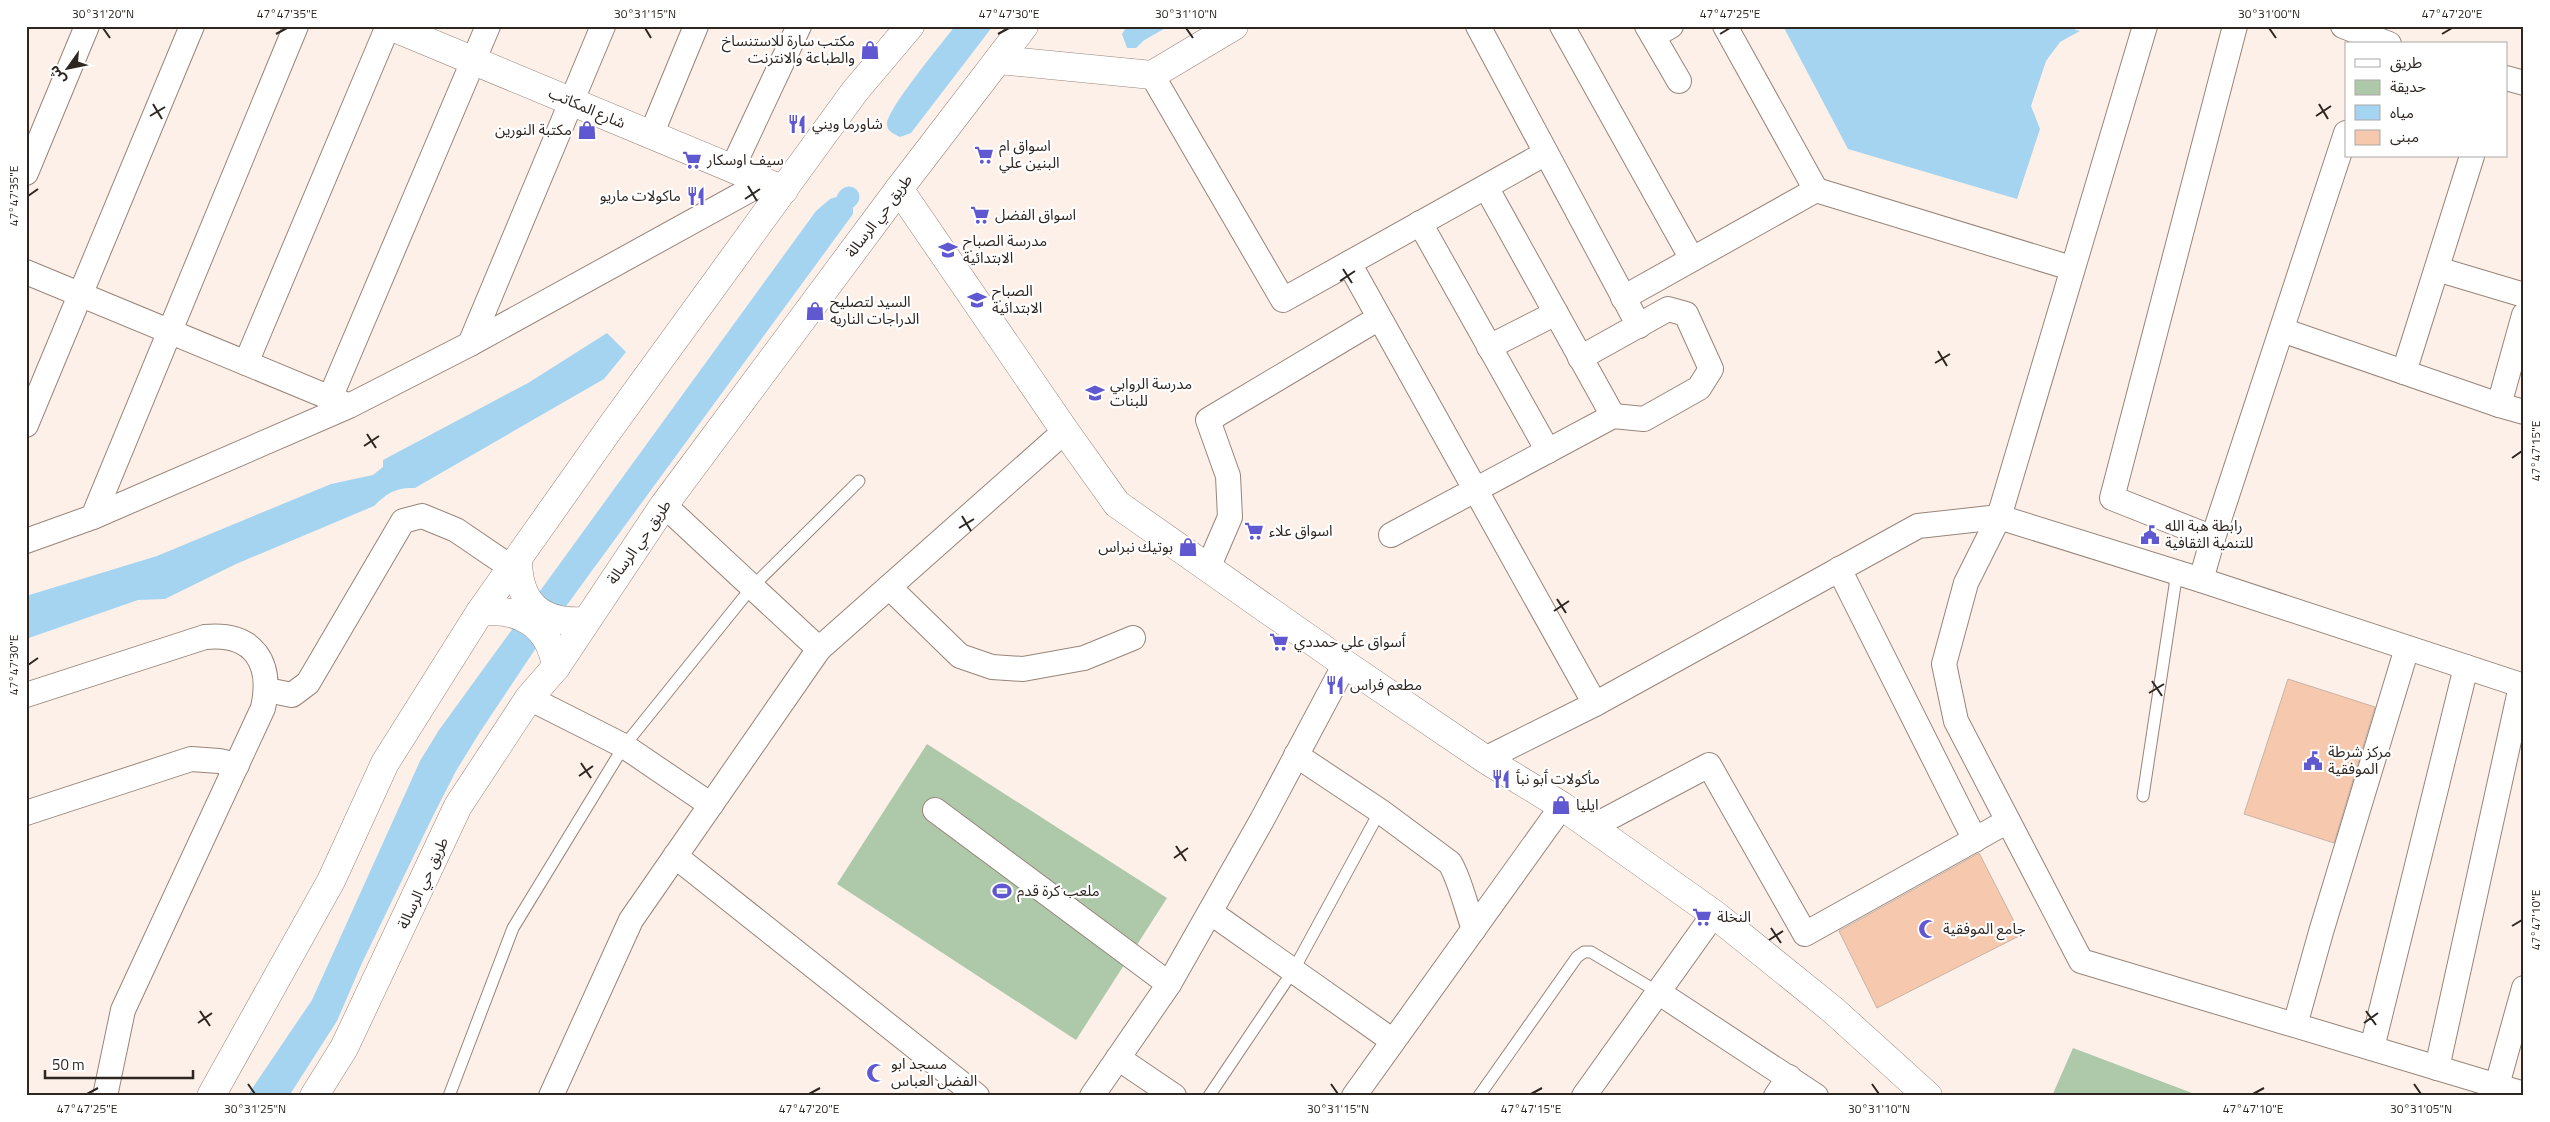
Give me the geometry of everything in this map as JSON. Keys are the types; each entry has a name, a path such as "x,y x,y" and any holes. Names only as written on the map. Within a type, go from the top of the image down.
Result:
{"main road":[{"name":"شارع المكاتب","path":"389,26 774,186"},
{"path":"211,1096 331,881 385,763 492,612 516,571 610,428 774,186 910,26"},
{"name":"طريق حي الرسالة","path":"314,1096 344,1048 458,806 530,698 553,656 899,189 1024,26"},
{"path":"999,60 1152,75 1234,26"},
{"path":"899,189 1117,504 1345,664 1485,759 1562,806 1590,828 1714,914 1833,1010 1928,1096"},
{"path":"516,571 527,600 539,612 554,620 578,622"},
{"path":"492,612 517,614 533,623 545,636 553,656"}],"street":[{"path":"26,173 87,26"},
{"path":"26,426 192,26"},
{"path":"93,517 296,26"},
{"path":"246,363 389,26"},
{"path":"340,402 488,26"},
{"path":"470,344 603,26"},
{"path":"651,135 696,26"},
{"path":"732,168 799,26"},
{"path":"1478,26 1638,326"},
{"path":"1562,26 1692,259"},
{"path":"1724,26 1816,190 2072,268"},
{"path":"2146,26 1999,517 1966,583 1944,664 1956,721 2081,960 2437,1068 2496,1091 2524,1094"},
{"path":"2213,538 2112,498 2235,26"},
{"path":"2343,26 2378,38"},
{"path":"1657,30 1679,81"},
{"path":"1152,75 1283,300 1546,153"},
{"path":"2508,79 2524,83"},
{"path":"2201,580 2213,538 2345,136"},
{"path":"2404,372 2471,158"},
{"path":"26,541 93,517 340,402 470,344 774,186"},
{"path":"1486,187 1613,416"},
{"path":"1624,298 1816,190"},
{"path":"1420,223 1548,451"},
{"path":"1349,263 1595,704"},
{"path":"2436,269 2524,295"},
{"path":"26,272 340,402"},
{"path":"1391,536 1613,416 1644,419 1700,388 1711,369 1686,314 1668,309 1580,358"},
{"path":"1489,347 1556,314"},
{"path":"2499,405 2524,315"},
{"path":"1208,568 1230,517 1228,476 1208,420 1380,318"},
{"path":"2282,330 2524,412"},
{"path":"551,1096 631,920 819,649 1065,431"},
{"path":"664,505 819,649"},
{"path":"267,690 292,695 308,683 403,521 422,516 456,530 516,571"},
{"path":"1485,759 1595,704 1918,526 1999,517 2178,572 2522,686 2437,1068"},
{"path":"1839,569 1975,840"},
{"path":"889,587 960,656 992,668 1023,669 1084,658 1133,638"},
{"path":"26,695 205,637 224,635 251,647 260,658 265,675 267,690 263,708 123,1010 105,1096"},
{"path":"2296,1025 2321,932 2407,648"},
{"path":"1092,1096 1169,984 1345,664"},
{"path":"2372,1048 2466,667"},
{"path":"530,698 624,746 711,805"},
{"path":"1296,755 1380,811 1450,863 1457,875 1460,892 1474,929"},
{"path":"26,813 191,759 219,760 236,765"},
{"path":"1590,828 1709,765 1805,934 2008,822"},
{"path":"1354,1096 1562,806"},
{"path":"935,810 1169,984"},
{"path":"675,856 977,1096"},
{"path":"1210,912 1393,1041"},
{"path":"1584,1096 1714,914"},
{"path":"2496,1091 2524,988"},
{"path":"1658,992 1783,1086 1816,1096"},
{"path":"1118,1058 1174,1096"}],"lane":[{"path":"448,1096 513,928 624,746 752,587 859,481"},
{"path":"2143,796 2178,572"},
{"path":"1209,1096 1293,971 1380,811"},
{"path":"1478,1096 1577,957 1584,952 1591,952 1658,992"}],"green space":[{"name":"ملعب كرة قدم","path":"927,744 1167,898 1076,1040 837,884"},
{"path":"2073,1048 2200,1096 2052,1096"}],"water":[{"path":"955,26 993,26 911,133 900,137 894,134 888,129 889,116 916,75"},
{"path":"1127,26 1169,26 1143,41 1136,48 1127,48 1122,34"},
{"path":"1783,26 2063,26 2080,31 2060,42 2046,61 2031,106 2040,129 2017,199 1848,149"},
{"path":"839,196 847,199 853,208 853,214 542,639 456,771 362,963 337,1021 289,1096 247,1096 312,1000 420,761 439,730 816,211 830,199"},
{"path":"607,333 626,352 604,379 415,488 392,492 374,506 236,564 165,599 138,600 26,639 26,596 157,556 331,484 373,475 383,467 383,460 528,383"}],"building":[{"name":"مركز شرطة الموفقية","path":"2288,679 2375,707 2334,843 2244,814"},
{"name":"جامع الموفقية","path":"1979,853 2021,935 1877,1008 1839,931"}],"place":[{"name":"مكتب سارة للاستنساخ والطباعة والانترنت","path":"870,50"},
{"name":"شاورما ويني","path":"797,124"},
{"name":"مكتبة النورين","path":"587,130"},
{"name":"اسواق ام البنين علي","path":"984,155"},
{"name":"سيف اوسكار","path":"692,160"},
{"name":"ماكولات ماريو","path":"696,196"},
{"name":"اسواق الفضل","path":"980,215"},
{"name":"مدرسة الصباح الابتدائية","path":"948,250"},
{"name":"الصباح الابتدائية","path":"977,300"},
{"name":"السيد لتصليح الدراجات الناريه","path":"815,311"},
{"name":"مدرسة الروابي للبنات","path":"1095,393"},
{"name":"اسواق علاء","path":"1254,531"},
{"name":"رابطة هبة الله للتنمية الثقافية","path":"2150,535"},
{"name":"بوتيك نبراس","path":"1188,547"},
{"name":"ٲسواق علي حمددي","path":"1279,642"},
{"name":"مطعم فراس","path":"1335,685"},
{"name":"مركز شرطة الموفقية","path":"2313,761"},
{"name":"مأكولات ٲبو نبٲ","path":"1501,779"},
{"name":"ايليا","path":"1561,805"},
{"name":"ملعب كرة قدم","path":"1002,891"},
{"name":"النخلة","path":"1702,917"},
{"name":"جامع الموفقية","path":"1928,929"},
{"name":"مسجد ابو الفضل العباس","path":"876,1073"}]}
